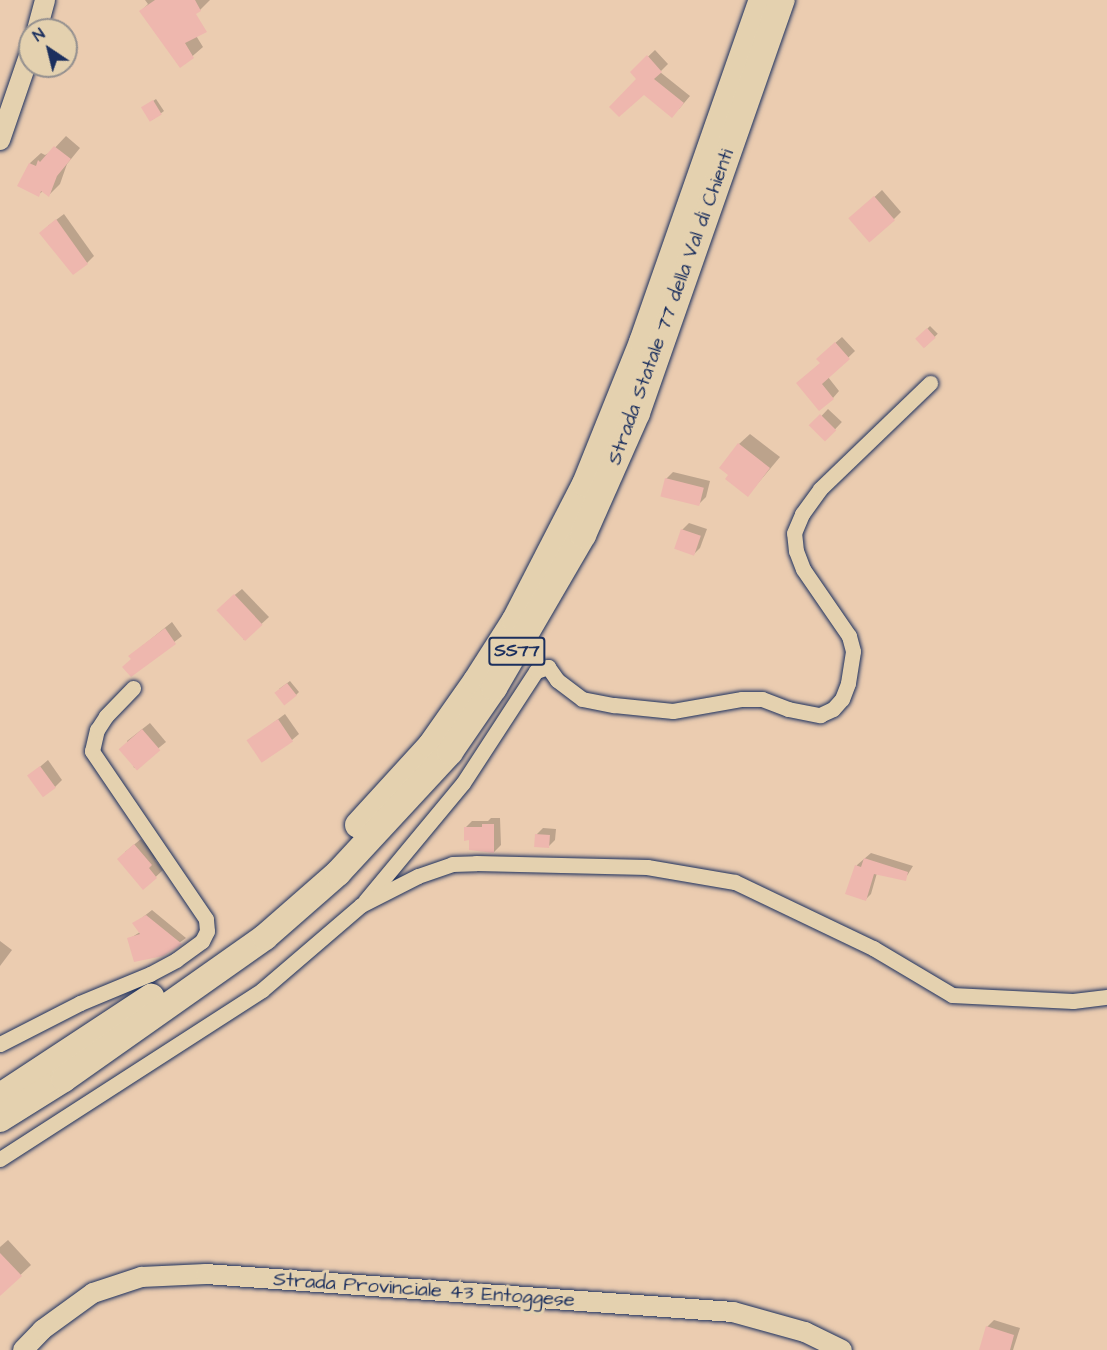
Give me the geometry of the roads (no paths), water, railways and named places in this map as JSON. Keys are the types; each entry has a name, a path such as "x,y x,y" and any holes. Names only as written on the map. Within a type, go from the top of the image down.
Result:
{"highway":[{"name":"Strada Statale 77 della Val di Chienti","path":"0,1096 227,946 280,903 325,861 431,745 476,681 515,620 585,484 642,342 762,0"},
{"name":"Strada Statale 77 della Val di Chienti","path":"0,1119 73,1073 237,959 274,930 338,873 450,752 528,634 583,536 637,412 782,0"}],"street":[{"path":"40,18 45,0"},
{"path":"0,140 21,78"},
{"path":"0,1159 262,990 361,905 463,783 536,671 548,667 557,680 582,699 614,705 673,711 752,699 820,716 833,709 842,699 848,683 853,651 849,636 803,568 796,551 794,533 801,514 820,489 930,383"},
{"path":"0,1044 80,1003 150,974 176,960 202,941 207,931 206,919 92,751 97,730 106,716 134,688"},
{"path":"361,905 418,876 452,864 647,867 735,882 873,948 952,995 1073,1001 1107,997"},
{"name":"Strada Provinciale 43 Entoggese","path":"23,1350 42,1330 93,1293 141,1277 206,1274 733,1312 805,1332 842,1350"}]}
